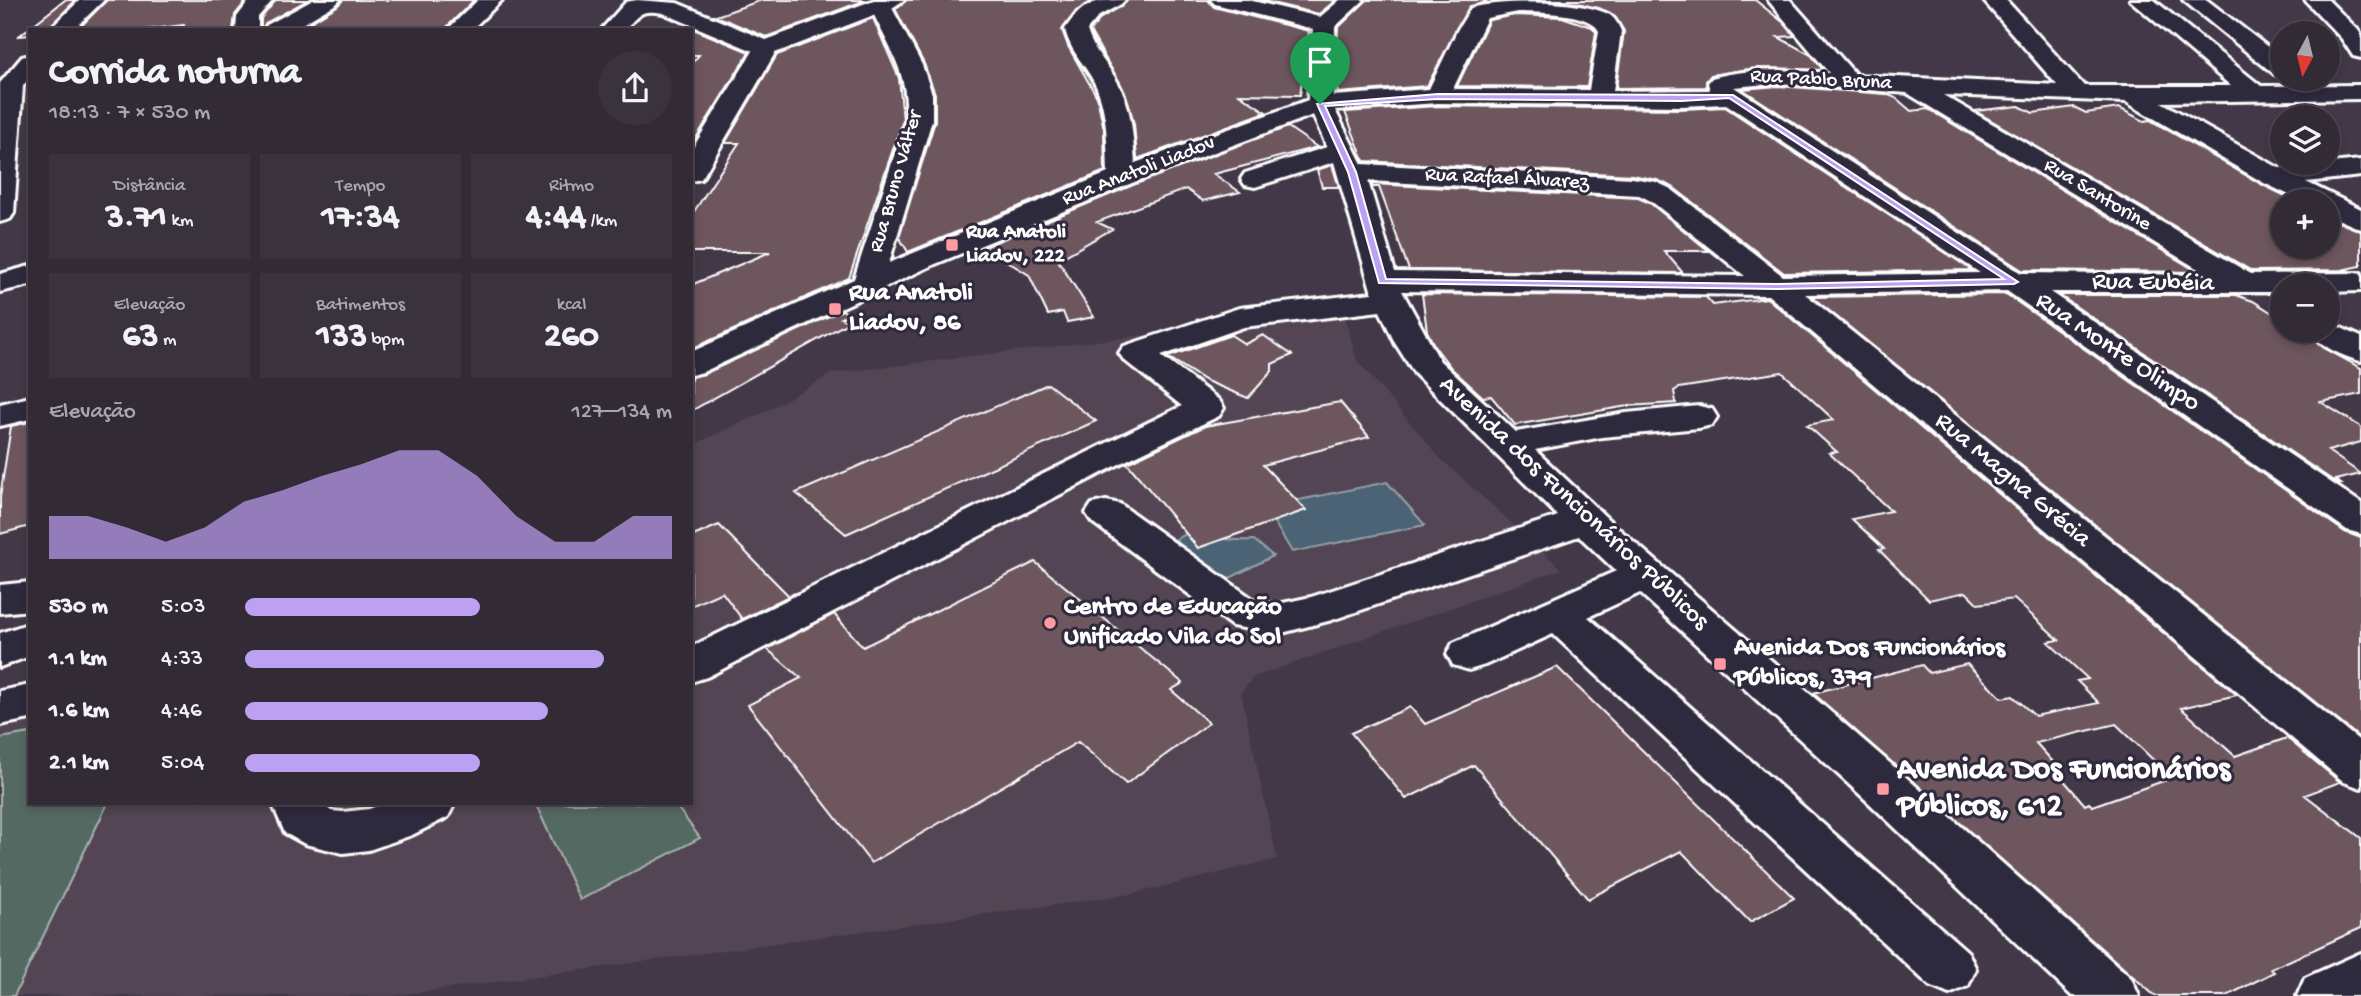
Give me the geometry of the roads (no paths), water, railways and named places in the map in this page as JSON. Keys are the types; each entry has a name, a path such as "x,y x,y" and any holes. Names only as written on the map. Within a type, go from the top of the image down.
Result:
{"street":[{"path":"62,28 95,0"},
{"path":"246,28 247,16 262,0"},
{"path":"279,28 329,0"},
{"path":"460,28 491,0"},
{"path":"1114,0 1091,11 1076,29 1077,39 1107,85 1117,110 1122,177"},
{"path":"1222,0 1324,25 1353,0"},
{"path":"1779,0 1849,80"},
{"path":"1994,0 2077,93"},
{"path":"2141,0 2253,92"},
{"path":"2194,0 2270,60"},
{"path":"2316,0 2350,35 2361,51"},
{"path":"614,28 634,7 645,2 676,11 766,48"},
{"path":"693,170 766,48 887,2"},
{"name":"Rua Bruno Válter","path":"868,282 919,120 920,94 887,2"},
{"path":"1438,96 1478,14 1496,5 1515,4 1576,10 1607,22 1610,30 1600,98"},
{"name":"Avenida dos Funcionários Públicos","path":"1324,25 1320,104 1347,162 1386,291 1412,344 1427,367 1586,520 1882,785 2111,996"},
{"path":"0,213 13,85 28,65"},
{"name":"Rua Pablo Bruna","path":"1731,96 1722,89 1720,83 1728,79 1778,76 1911,86 2132,95 2270,90"},
{"name":"Rua Santorine","path":"1911,86 2270,298"},
{"name":"Rua Pablo Bruna","path":"2340,90 2361,92"},
{"path":"2313,91 2361,118"},
{"path":"2132,95 2298,189"},
{"name":"Rua Pablo Bruna","path":"1320,104 1438,96 1731,96"},
{"name":"Rua Monte Olimpo","path":"1731,96 2014,282 2361,521"},
{"name":"Rua Anatoli Liadov","path":"693,364 868,282 1122,177 1320,104"},
{"path":"1255,179 1347,162"},
{"name":"Rua Rafael Álvarez","path":"1347,162 1632,186 1646,188 1661,195"},
{"path":"2274,177 2361,168"},
{"name":"Rua Magna Grécia","path":"1661,195 1776,286 2361,769"},
{"path":"2340,210 2361,220"},
{"path":"0,283 28,276"},
{"name":"Rua Eubéia","path":"693,665 1065,476 1206,408 1136,353 1239,318 1386,291 2014,282 2248,285 2361,282"},
{"path":"2340,339 2361,351"},
{"path":"0,415 28,408"},
{"path":"1507,446 1566,431 1610,424 1699,417"},
{"path":"1106,513 1247,615 1278,619 1317,610 1586,520"},
{"path":"1469,654 1645,574"},
{"path":"0,599 28,596"},
{"path":"1558,614 1949,969"},
{"path":"0,651 28,639"},
{"path":"0,708 28,702"},
{"path":"297,805 303,820 327,831 353,831 391,824 427,805"},
{"path":"2325,996 2361,978"}],"water":[{"path":"1387,482 1425,525 1292,552 1265,507"},
{"path":"1194,530 1223,539 1254,540 1273,556 1228,579 1172,541"}],"place":[{"name":"Rua Anatoli Liadov, 222","path":"952,245"},
{"name":"Rua Anatoli Liadov, 86","path":"835,309"},
{"name":"Centro de Educação Unificado Vila do Sol","path":"1050,623"},
{"name":"Avenida Dos Funcionários Públicos, 379","path":"1720,664"},
{"name":"Avenida Dos Funcionários Públicos, 612","path":"1883,789"}]}
